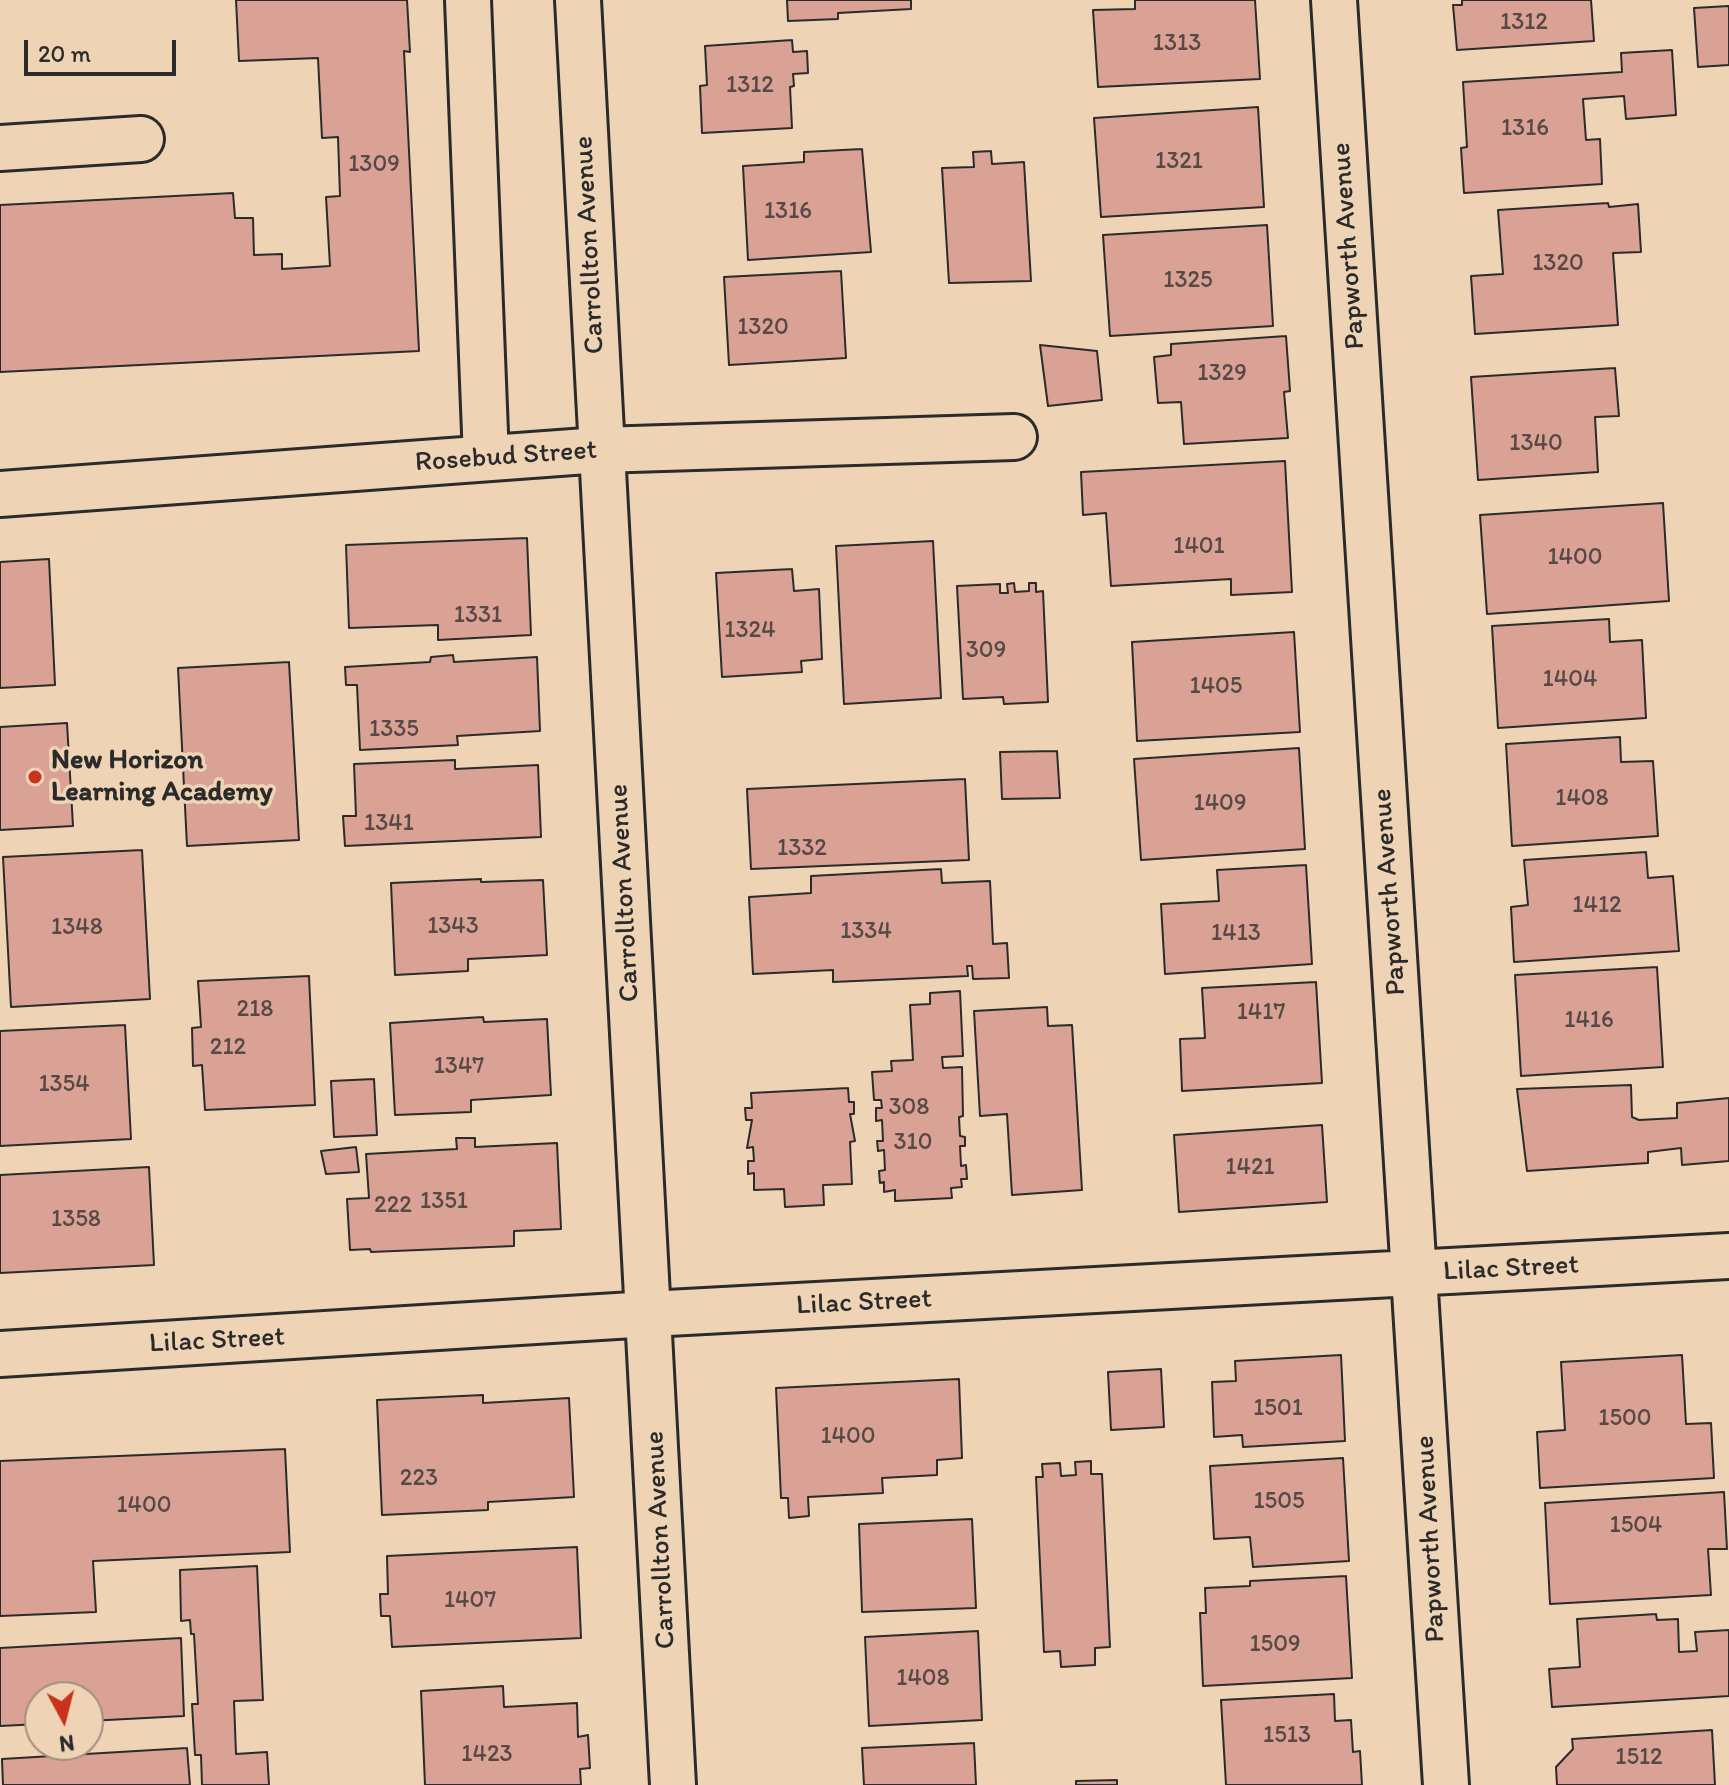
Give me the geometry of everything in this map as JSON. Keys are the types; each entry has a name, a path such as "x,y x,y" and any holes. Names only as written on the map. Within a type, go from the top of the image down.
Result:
{"street":[{"path":"468,0 486,458"},
{"name":"Carrollton Avenue","path":"578,0 673,1785"},
{"name":"Papworth Avenue","path":"1334,0 1446,1785"},
{"path":"0,148 141,139"},
{"name":"Rosebud Street","path":"0,494 600,450 1014,437"},
{"name":"Lilac Street","path":"0,1354 649,1314 1729,1256"}],"building":[{"path":"236,0 407,0 410,52 404,51 419,351 0,372 0,205 233,193 235,218 253,218 254,255 282,254 282,269 330,266 326,197 340,196 338,137 322,138 318,58 239,61"},
{"path":"787,0 911,0 911,9 838,13 838,19 788,21"},
{"path":"1135,0 1255,0 1260,79 1098,87 1093,10 1135,9"},
{"path":"1462,0 1591,0 1594,41 1457,50 1453,5 1462,5"},
{"path":"1729,6 1729,65 1698,67 1694,8"},
{"path":"792,40 793,52 807,51 808,73 793,74 794,86 790,87 792,128 702,133 700,86 707,85 705,46"},
{"path":"1672,50 1676,115 1626,119 1624,96 1583,99 1586,140 1600,139 1602,184 1464,193 1461,148 1467,147 1463,82 1622,72 1621,53"},
{"path":"1258,107 1264,207 1101,217 1094,118"},
{"path":"862,149 871,252 748,260 743,166 804,162 804,152"},
{"path":"991,151 992,164 1024,162 1031,281 949,283 942,168 974,167 973,152"},
{"path":"1608,203 1609,207 1638,204 1641,252 1613,253 1618,325 1475,334 1471,276 1503,274 1498,210"},
{"path":"1267,225 1273,326 1110,336 1103,235"},
{"path":"841,271 846,358 729,365 724,277"},
{"path":"1286,336 1290,391 1284,392 1288,438 1184,444 1181,402 1158,403 1154,357 1171,355 1171,344"},
{"path":"1040,345 1097,351 1102,400 1048,406"},
{"path":"1615,368 1619,416 1595,417 1598,472 1478,480 1471,377"},
{"path":"1285,461 1292,592 1231,595 1231,579 1111,586 1106,513 1083,515 1081,472"},
{"path":"1663,503 1669,601 1487,614 1480,515"},
{"path":"527,538 531,635 438,640 438,625 349,628 346,545"},
{"path":"933,541 941,698 844,704 836,546"},
{"path":"49,559 55,685 0,688 0,562"},
{"path":"792,569 794,591 819,589 822,659 801,661 802,672 722,677 716,573"},
{"path":"1014,583 1015,592 1029,591 1029,583 1036,583 1036,592 1043,591 1048,702 1004,704 1003,697 963,699 957,586 1000,584 1000,593 1008,593 1007,584"},
{"path":"1609,619 1610,642 1642,640 1646,718 1498,728 1492,626"},
{"path":"1294,632 1300,732 1137,741 1132,642"},
{"path":"453,655 454,662 537,657 540,731 457,736 458,745 360,750 357,685 346,685 345,667 430,662 431,657"},
{"path":"289,662 299,840 187,846 178,668"},
{"name":"New Horizon Learning Academy","path":"67,723 73,826 0,830 0,727"},
{"path":"1620,737 1621,762 1653,761 1658,836 1512,846 1506,744"},
{"path":"1299,748 1305,849 1141,860 1134,759"},
{"path":"1057,751 1060,798 1002,799 1000,752"},
{"path":"455,760 455,769 538,765 541,837 345,846 343,816 356,816 354,764"},
{"path":"965,779 969,860 751,869 747,789"},
{"path":"142,850 150,999 11,1007 3,857"},
{"path":"1646,852 1648,878 1673,876 1679,951 1514,962 1511,907 1528,905 1524,860"},
{"path":"1306,865 1312,964 1165,974 1161,904 1219,901 1217,870"},
{"path":"941,869 942,883 990,881 993,944 1007,943 1009,978 973,979 972,966 967,966 968,976 833,982 833,970 753,974 749,897 811,893 811,876"},
{"path":"481,879 481,882 543,880 547,955 468,959 468,971 395,975 391,883"},
{"path":"1657,967 1663,1067 1521,1076 1515,975"},
{"path":"309,976 315,1105 205,1110 202,1065 193,1066 192,1028 201,1027 198,981"},
{"path":"1316,982 1322,1083 1182,1091 1180,1039 1205,1038 1202,988"},
{"path":"960,991 963,1056 942,1057 943,1068 962,1067 963,1116 959,1117 960,1136 965,1137 965,1146 960,1146 961,1166 966,1165 967,1179 961,1179 962,1187 951,1188 952,1198 895,1201 895,1190 884,1192 884,1182 880,1183 879,1171 885,1170 884,1150 878,1151 877,1141 883,1141 882,1120 876,1121 876,1108 882,1108 881,1100 874,1100 872,1072 892,1071 891,1061 913,1060 910,1005 930,1004 930,993"},
{"path":"1047,1007 1048,1026 1072,1025 1082,1190 1012,1195 1007,1114 980,1116 974,1011"},
{"path":"483,1017 484,1022 547,1019 551,1095 471,1100 471,1112 395,1115 390,1023"},
{"path":"125,1025 131,1139 0,1146 0,1031"},
{"path":"374,1079 377,1135 334,1137 331,1081"},
{"path":"1631,1085 1632,1117 1639,1120 1677,1118 1677,1103 1729,1098 1729,1161 1682,1165 1681,1148 1648,1152 1648,1163 1527,1171 1517,1089"},
{"path":"848,1088 849,1102 854,1102 854,1114 850,1114 855,1141 850,1142 852,1184 823,1185 824,1205 785,1207 784,1189 754,1190 754,1173 748,1174 748,1161 754,1161 753,1147 747,1148 752,1120 746,1120 745,1108 752,1108 751,1093"},
{"path":"1322,1125 1327,1202 1179,1212 1174,1135"},
{"path":"456,1138 475,1138 475,1147 557,1143 561,1229 514,1231 514,1246 371,1252 370,1249 350,1250 347,1199 369,1198 366,1154 457,1149"},
{"path":"356,1147 359,1172 326,1174 321,1151"},
{"path":"149,1167 154,1265 0,1273 0,1175"},
{"path":"1341,1355 1345,1441 1243,1447 1242,1435 1214,1437 1212,1382 1236,1381 1235,1361"},
{"path":"1682,1355 1686,1424 1711,1423 1714,1478 1540,1488 1537,1432 1565,1430 1561,1362"},
{"path":"1161,1369 1164,1427 1111,1430 1108,1372"},
{"path":"959,1379 962,1458 937,1460 937,1475 882,1478 883,1493 808,1497 809,1516 789,1518 788,1498 781,1498 776,1388"},
{"path":"483,1395 483,1403 569,1398 574,1497 488,1502 488,1510 382,1515 377,1400"},
{"path":"285,1449 290,1552 93,1561 96,1612 0,1616 0,1461"},
{"path":"1343,1458 1349,1561 1253,1567 1250,1537 1214,1539 1210,1466"},
{"path":"1091,1461 1091,1474 1102,1474 1110,1647 1095,1648 1095,1665 1061,1667 1060,1651 1044,1652 1036,1477 1043,1477 1042,1464 1060,1463 1061,1476 1076,1475 1075,1462"},
{"path":"1724,1492 1727,1549 1708,1549 1711,1595 1550,1604 1545,1503"},
{"path":"972,1519 976,1608 862,1612 859,1524"},
{"path":"577,1547 581,1638 392,1647 390,1616 381,1616 380,1594 388,1594 387,1556"},
{"path":"257,1566 263,1700 234,1701 236,1754 267,1752 269,1785 202,1785 201,1755 195,1755 192,1704 198,1704 194,1634 191,1634 190,1620 181,1621 180,1570"},
{"path":"1346,1576 1352,1678 1203,1686 1200,1613 1206,1613 1205,1588 1250,1586 1250,1581"},
{"path":"1656,1614 1657,1620 1678,1619 1679,1652 1697,1651 1695,1632 1729,1630 1729,1696 1552,1707 1549,1669 1580,1667 1577,1619"},
{"path":"978,1631 982,1720 869,1726 865,1637"},
{"path":"181,1638 184,1716 104,1720 104,1681 24,1681 24,1725 0,1726 0,1648"},
{"path":"503,1686 504,1707 577,1703 578,1737 588,1735 590,1768 580,1769 581,1785 425,1785 421,1691"},
{"path":"1334,1694 1335,1721 1351,1720 1353,1752 1360,1751 1362,1785 1226,1785 1221,1700"},
{"path":"1712,1730 1715,1785 1557,1785 1556,1767 1573,1749 1572,1739"},
{"path":"974,1743 976,1785 864,1785 862,1748"},
{"path":"187,1748 190,1785 3,1785 2,1759 104,1761 104,1753"},
{"path":"1117,1780 1117,1785 1076,1785 1076,1781"}],"place":[{"name":"New Horizon Learning Academy","path":"35,777"}]}
